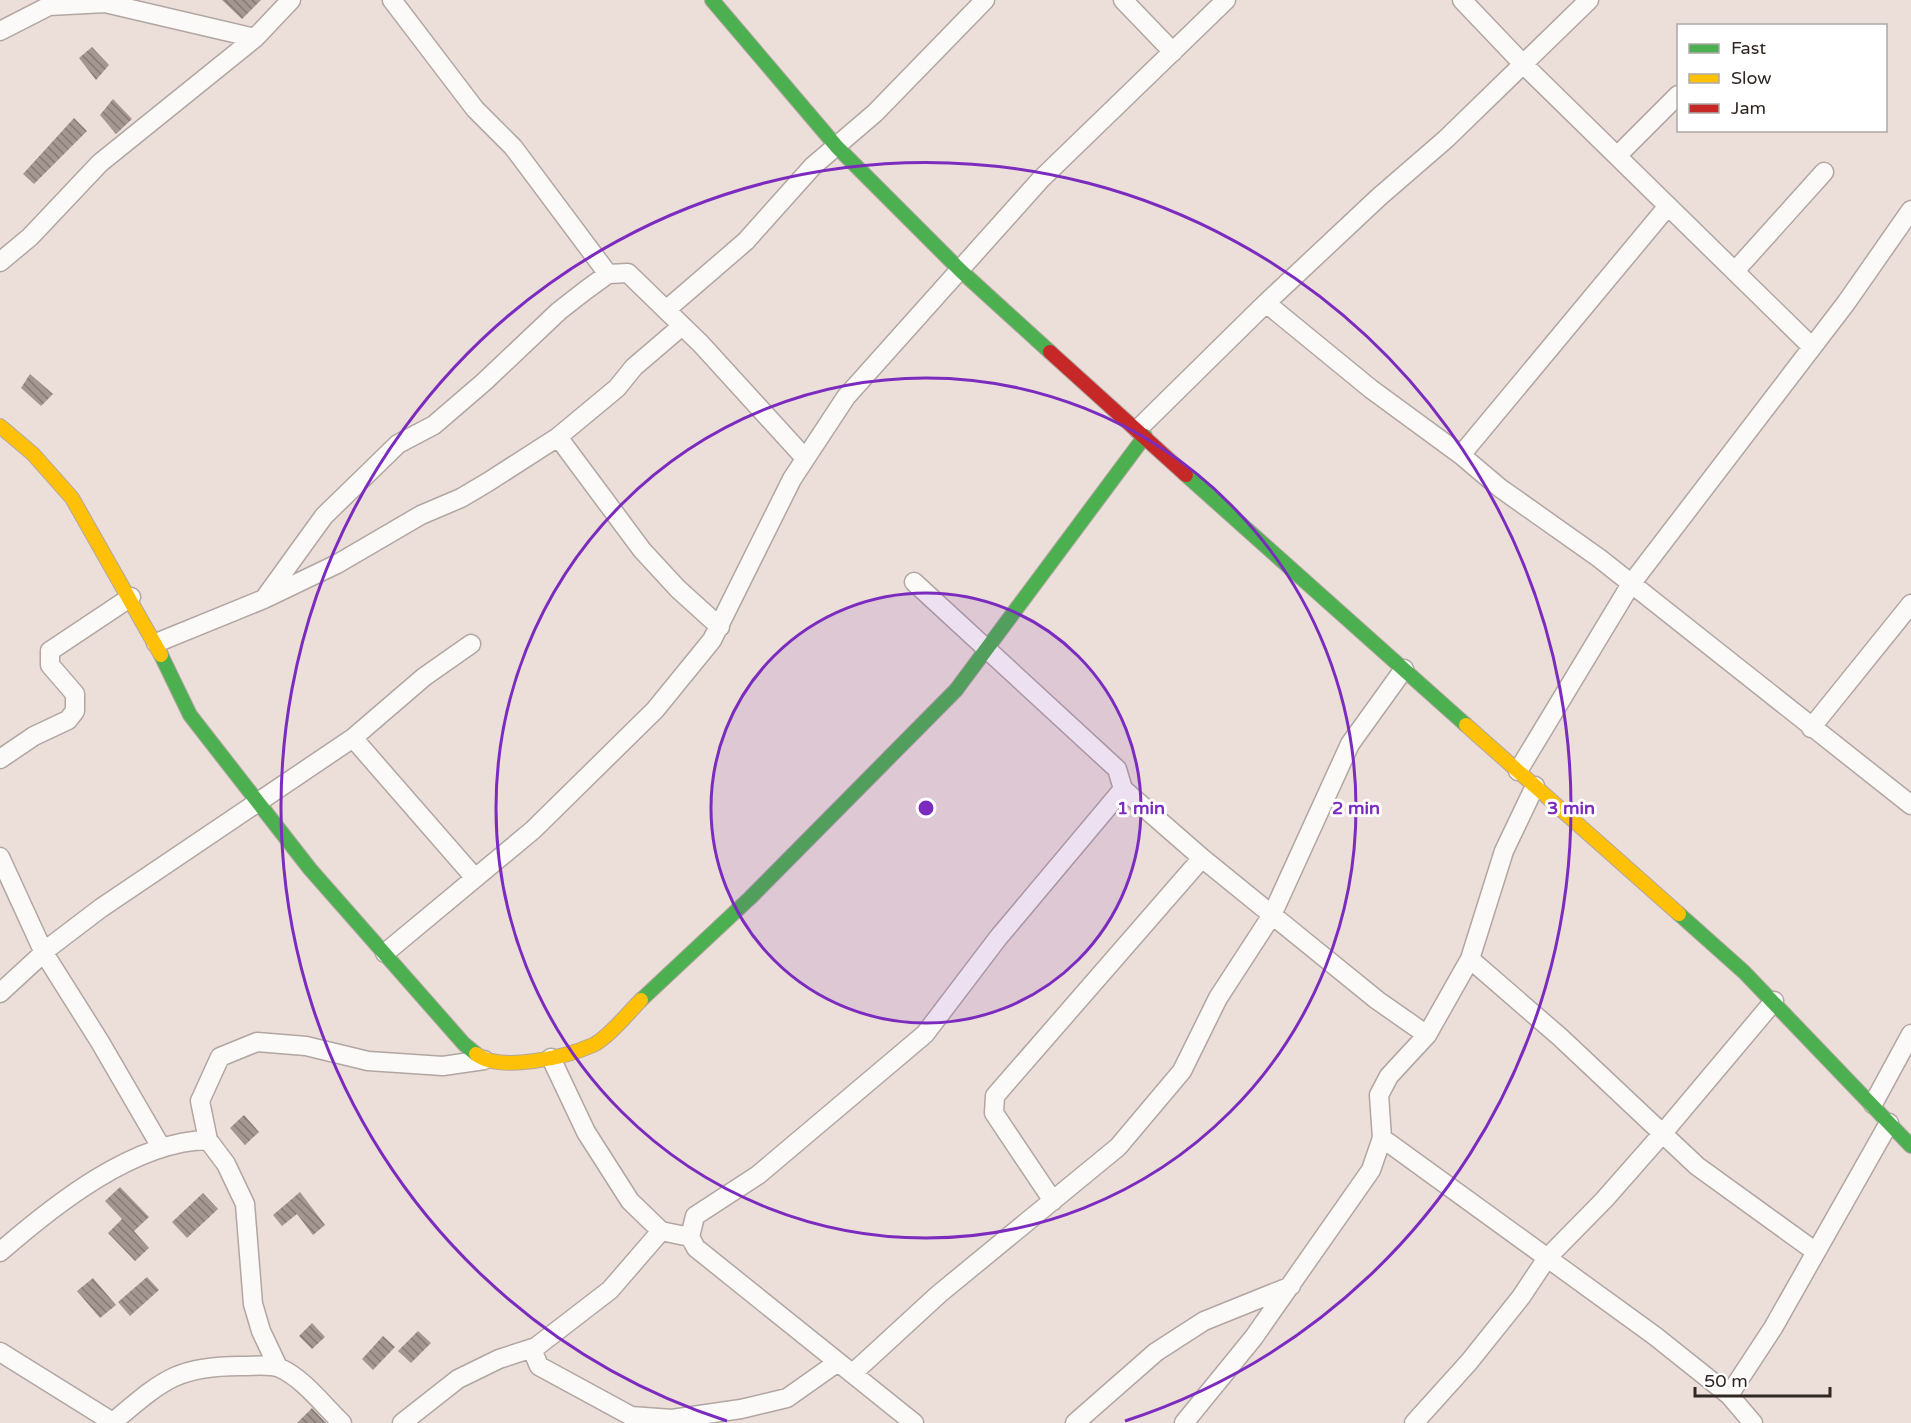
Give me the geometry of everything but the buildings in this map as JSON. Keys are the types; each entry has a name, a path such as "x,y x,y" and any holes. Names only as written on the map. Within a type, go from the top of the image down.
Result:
{"street":[{"path":"0,262 30,237 100,163 255,38 291,0"},
{"path":"392,0 475,109 513,147 608,274"},
{"path":"712,0 837,147 961,272 1774,1001 1911,1146"},
{"path":"666,310 746,241 813,166 875,113 985,0"},
{"path":"1124,0 1173,52"},
{"path":"385,953 533,830 655,710 720,627 804,458 846,397 961,272 1041,179 1226,0"},
{"path":"1462,0 1812,347"},
{"path":"278,1367 261,1331 253,1304 245,1204 226,1164 208,1140 200,1101 220,1057 257,1042 306,1046 368,1061 443,1066 484,1060 537,1062 595,1044 750,898 956,690 1142,433 1266,303 1379,196 1446,139 1589,0"},
{"path":"0,31 49,6 105,3 255,38"},
{"path":"1617,156 1677,95"},
{"path":"1735,272 1824,172"},
{"path":"1461,455 1668,206"},
{"path":"1518,771 1631,584 1812,347 1911,210"},
{"path":"264,599 324,516 398,444 434,425 484,382 559,310 608,274 628,273 666,310 804,458"},
{"path":"1266,303 1371,389 1631,584 1911,805"},
{"path":"156,643 264,599 364,550 421,515 461,498 558,437 617,388 634,366 681,326"},
{"path":"0,426 33,454 72,498 131,597 190,715 310,869 464,1044 484,1060"},
{"path":"558,437 642,550 678,589 720,627"},
{"path":"914,582 1118,769 1123,789 1202,858 1377,1000 1428,1035"},
{"path":"0,759 34,736 68,720 75,711 75,694 50,665 50,651 131,597"},
{"path":"1811,728 1911,604"},
{"path":"0,993 44,953 101,908 353,738 424,677 471,644"},
{"path":"853,1373 939,1294 1118,1148 1182,1071 1218,999 1272,915 1350,744 1404,669"},
{"path":"353,738 475,878"},
{"path":"1184,1423 1254,1337 1371,1170 1382,1138 1379,1095 1389,1076 1428,1035 1470,959 1504,850 1535,786"},
{"path":"914,1423 696,1248 690,1237 695,1216 758,1175 925,1034 998,938 1123,789"},
{"path":"0,857 44,953 100,1042 160,1147"},
{"path":"1053,1201 994,1113 995,1096 1202,858"},
{"path":"1470,959 1697,1166 1816,1252"},
{"path":"1414,1423 1469,1362 1521,1297 1547,1258 1604,1200 1774,1001"},
{"path":"1873,1104 1911,1034"},
{"path":"551,1058 586,1132 630,1201 661,1231 690,1237"},
{"path":"1729,1395 1773,1328 1889,1123"},
{"path":"1382,1138 1654,1336 1729,1395 1753,1423"},
{"path":"1,1247 106,1174 160,1147 185,1140 208,1140"},
{"path":"402,1423 458,1379 500,1359 536,1347 610,1290 661,1231"},
{"path":"1075,1423 1156,1352 1204,1320 1291,1286"},
{"path":"536,1347 534,1354 539,1366 631,1416 672,1419 741,1409 787,1398 838,1362"},
{"path":"0,1352 114,1423 148,1393 177,1374 210,1366 278,1367 294,1377 342,1423"}],"traffic: fast":[{"path":"712,0 837,147 961,271 1050,352"},
{"path":"641,1000 750,898 956,690 1145,436"},
{"path":"1186,475 1466,725"},
{"path":"161,655 190,715 310,869 464,1044 476,1054"},
{"path":"1679,914 1744,972 1911,1146"}],"traffic: slow":[{"path":"0,426 33,454 72,498 161,655"},
{"path":"1466,725 1679,914"},
{"path":"476,1054 487,1060 516,1063 581,1050 599,1042 641,1000"}],"traffic: jam":[{"path":"1050,352 1186,475"}]}
